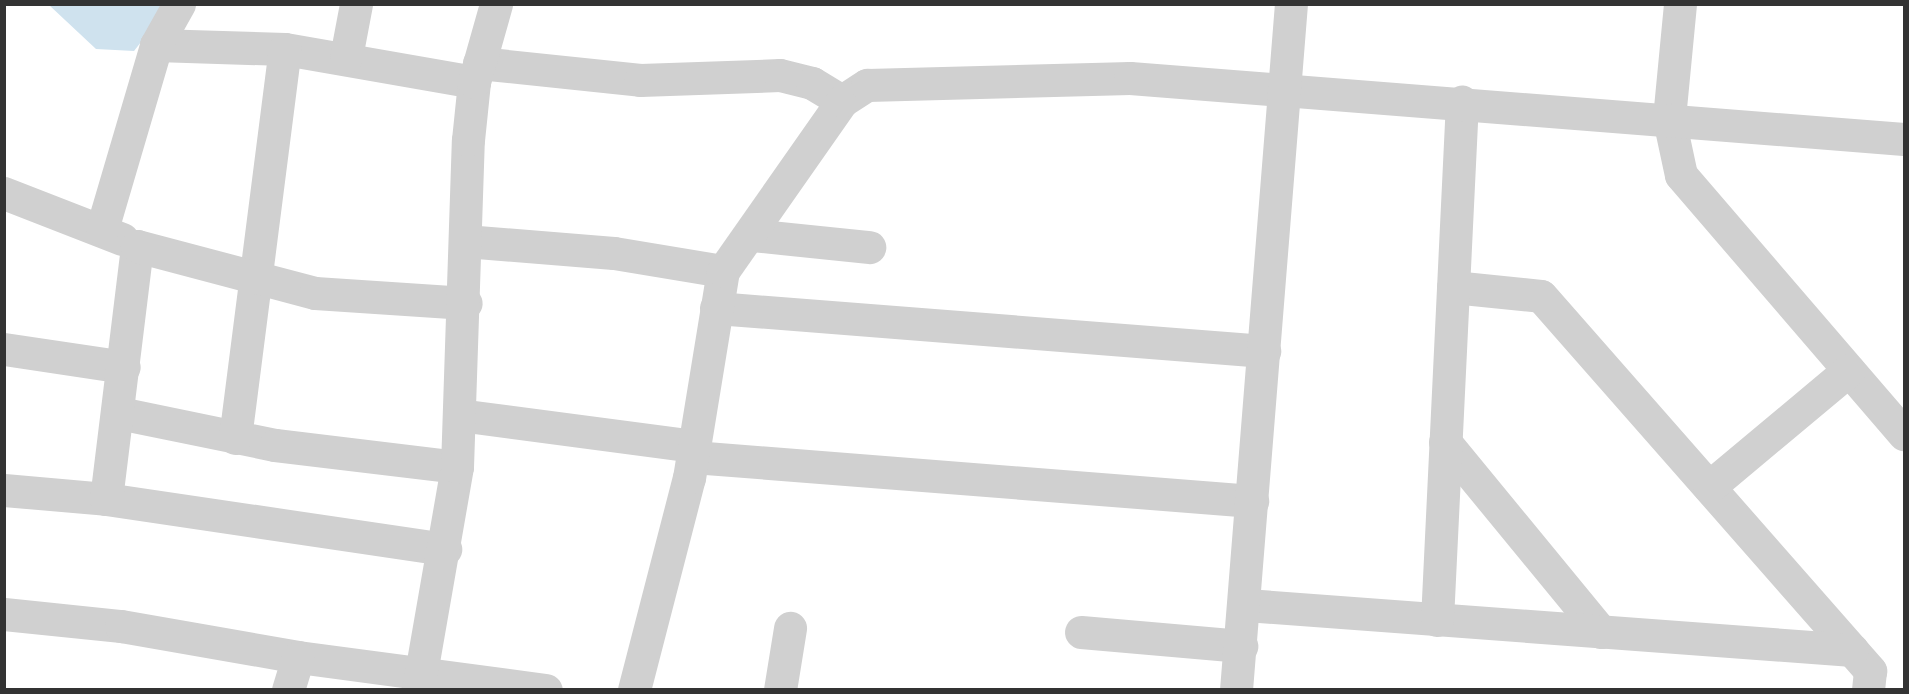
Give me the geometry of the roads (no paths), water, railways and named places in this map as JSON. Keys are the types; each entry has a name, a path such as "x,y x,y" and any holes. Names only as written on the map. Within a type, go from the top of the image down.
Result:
{"street":[{"path":"102,229 156,45 179,4"},
{"path":"346,57 356,4"},
{"path":"420,682 445,549 457,466 466,303 465,241 476,73 496,4"},
{"path":"1236,690 1246,605 1291,4"},
{"path":"1680,4 1669,119 1681,175 1905,434"},
{"path":"156,45 285,49 476,73 640,80 780,75 812,83 842,101"},
{"path":"235,438 253,277 285,49"},
{"path":"634,690 694,452 723,271 752,235 783,182 842,101 867,85 1022,77 1130,78 1285,87 1905,139"},
{"path":"1437,620 1462,102"},
{"path":"4,193 102,229 137,246 315,293 466,303"},
{"path":"752,235 869,247"},
{"path":"465,241 614,253 723,271"},
{"path":"106,499 119,413 137,246"},
{"path":"1453,287 1541,296 1870,671 1868,690"},
{"path":"716,308 1264,351"},
{"path":"4,349 124,367"},
{"path":"1709,487 1849,370"},
{"path":"119,413 235,438 457,466"},
{"path":"459,415 694,452 1252,501"},
{"path":"1445,442 1601,632"},
{"path":"4,490 106,499 445,549"},
{"path":"1246,605 1852,651"},
{"path":"4,614 121,626 297,657 420,682 546,690"},
{"path":"780,690 790,628"},
{"path":"1081,632 1241,646"},
{"path":"288,690 297,657"}],"water":[{"path":"49,5 170,5 134,51 96,49"}]}
